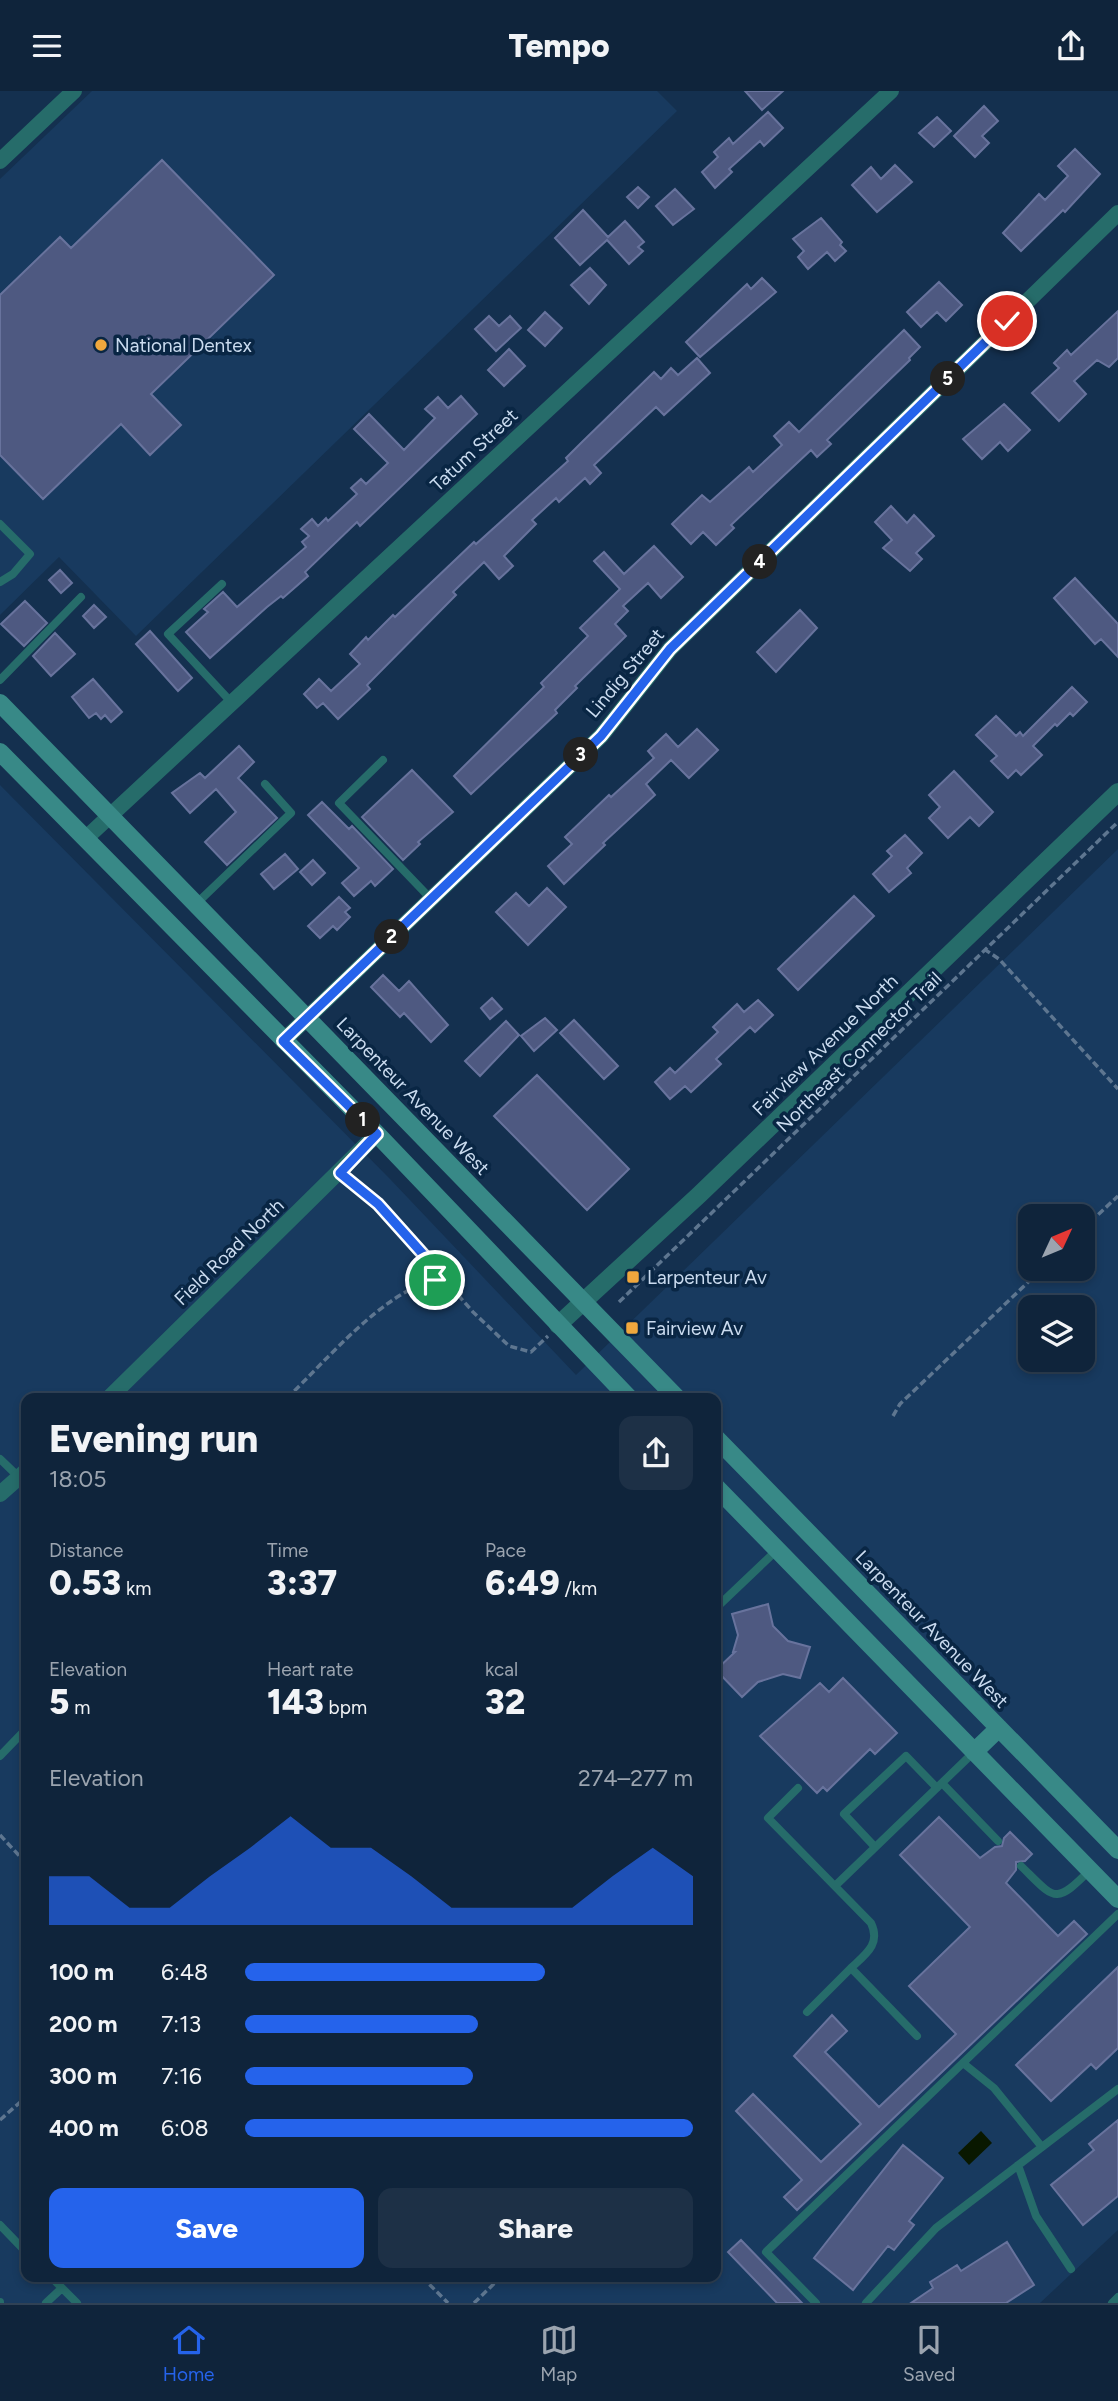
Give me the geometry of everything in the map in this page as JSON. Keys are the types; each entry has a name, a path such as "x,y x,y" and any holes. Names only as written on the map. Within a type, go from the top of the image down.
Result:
{"main road":[{"name":"Larpenteur Avenue West","path":"0,703 672,1393"},
{"path":"0,752 377,1134 624,1393"},
{"name":"Larpenteur Avenue West","path":"721,1442 1118,1850"},
{"path":"721,1492 1118,1899"},
{"path":"974,1752 999,1728"}],"street":[{"path":"2,155 74,91"},
{"name":"Tatum Street","path":"85,839 891,91"},
{"name":"Lindig Street","path":"283,1041 601,736 670,649 1118,213"},
{"name":"Fairview Avenue North","path":"558,1325 699,1195 1118,792"},
{"name":"Field Road North","path":"114,1393 377,1134"},
{"path":"0,1494 21,1479"}],"lane":[{"path":"0,524 30,554 13,574 0,582"},
{"path":"222,584 168,633 232,702"},
{"path":"0,680 81,597"},
{"path":"383,760 339,803 431,899"},
{"path":"196,904 291,813 265,784"},
{"path":"0,1459 21,1476"},
{"path":"721,1603 777,1550"},
{"path":"0,1756 21,1734"},
{"path":"835,1886 974,1752"},
{"path":"875,1847 844,1814 906,1756 998,1841"},
{"path":"798,1789 768,1818 871,1923 876,1932 872,1949 807,2012"},
{"path":"1021,1866 1047,1891 1058,1895 1067,1892 1090,1870"},
{"path":"817,2303 766,2252 1118,1914"},
{"path":"851,1968 917,2036"},
{"path":"963,2063 994,2088 1042,2147"},
{"path":"866,2303 936,2228 1118,2089"},
{"path":"1018,2165 1036,2216 1071,2269"},
{"path":"0,2225 21,2247"},
{"path":"56,2282 77,2303"},
{"path":"46,2303 62,2288"},
{"path":"1112,2303 1118,2297"}],"path":[{"name":"Northeast Connector Trail","path":"619,1302 1118,821"},
{"path":"967,938 999,958 1118,1089"},
{"path":"340,1173 378,1204 509,1346 531,1352 558,1325"},
{"path":"1096,1217 1118,1196"},
{"path":"293,1393 391,1300 416,1284 435,1280 456,1291"},
{"path":"893,1416 900,1404 1029,1281"},
{"path":"0,1835 21,1858"},
{"path":"0,2120 21,2101"},
{"path":"427,2282 448,2303"},
{"path":"474,2303 496,2282"}],"shaded area":[{"path":"92,91 657,91 677,111 136,636 59,557 0,615 0,179"},
{"path":"0,785 390,1179 576,1375 1118,849 1118,2230 1040,2303 0,2303"},
{"path":"981,2131 992,2143 969,2165 958,2153"}],"building":[{"path":"745,91 783,91 762,110"},
{"path":"984,106 998,121 982,136 989,143 975,157 954,136"},
{"path":"768,112 783,128 764,146 760,141 729,169 732,172 715,188 702,172 718,157 714,152 729,138 733,144"},
{"path":"937,117 951,131 934,147 919,133"},
{"path":"1075,149 1100,174 1065,212 1063,210 1021,251 1003,233 1039,194 1045,200 1068,176 1058,166"},
{"name":"National Dentex","path":"162,160 274,275 151,394 181,425 150,455 121,424 43,499 0,455 0,295 60,237 71,248"},
{"path":"895,165 912,182 877,212 852,185 871,167 881,179"},
{"path":"638,187 649,197 638,208 627,197"},
{"path":"675,189 694,209 673,225 656,206"},
{"path":"583,210 608,237 625,221 644,242 638,247 643,251 629,264 607,240 580,265 555,238"},
{"path":"821,218 842,242 840,245 846,251 835,261 827,252 808,269 798,257 804,251 793,239"},
{"path":"590,268 606,285 589,304 571,285"},
{"path":"762,278 776,292 700,357 686,342 747,284 751,289"},
{"path":"939,282 962,305 946,321 937,312 921,327 907,312"},
{"path":"1118,311 1118,358 1109,367 1097,360 1074,381 1086,394 1059,421 1032,393 1059,368 1054,363 1067,350 1071,355"},
{"path":"545,312 562,328 545,346 528,330"},
{"path":"489,316 499,326 510,316 521,328 496,351 475,329"},
{"path":"904,330 920,347 910,360 827,440 831,444 817,457 811,450 731,525 734,528 716,545 703,532 691,544 672,524 702,495 710,502 749,467 753,472 782,445 774,436 789,422 799,432"},
{"path":"509,349 525,366 504,386 488,370"},
{"path":"697,358 710,373 664,415 656,407 594,465 601,473 590,484 585,478 559,502 556,498 532,520 536,524 504,556 513,566 499,579 484,562 453,592 456,595 367,685 370,689 338,719 323,703 317,708 304,694 319,679 331,691 360,664 350,654 366,637 368,640 393,615 395,617 474,542 476,544 568,461 566,458 654,372 661,379 671,368 678,375"},
{"path":"461,396 477,414 360,526 357,522 305,572 308,576 283,598 281,596 267,607 210,658 186,632 208,612 204,609 223,592 237,607 306,547 302,542 309,536 301,529 312,519 318,526 326,518 328,521 357,494 351,488 361,479 366,484 388,463 354,429 369,414 404,450 435,418 425,409 438,397 448,408"},
{"path":"1004,404 1030,430 1008,451 1000,442 982,459 963,439"},
{"path":"891,506 907,523 914,515 934,536 916,553 922,559 910,571 883,548 892,540 875,522"},
{"path":"654,546 683,577 661,598 648,583 623,606 628,611 615,624 626,636 575,686 577,688 555,710 557,713 471,794 454,776 544,687 541,683 588,636 580,628 620,589 594,561 604,552 624,574"},
{"path":"60,570 72,583 61,593 49,580"},
{"path":"1075,578 1118,624 1118,657 1101,639 1095,644 1054,598"},
{"path":"25,601 47,623 24,646 1,624"},
{"path":"94,605 106,617 94,628 83,616"},
{"path":"800,610 817,628 776,672 757,652"},
{"path":"150,631 192,678 178,691 136,644"},
{"path":"55,633 75,654 51,676 33,656"},
{"path":"93,679 122,712 111,722 105,715 101,719 96,713 89,718 72,697"},
{"path":"1072,687 1087,702 1073,716 1070,713 1057,726 1055,724 1033,746 1042,755 1021,775 1016,770 1008,778 991,761 997,756 976,735 996,716 1016,736 1020,732 1023,736"},
{"path":"697,729 718,750 689,778 671,760 646,784 655,795 564,884 548,866 572,844 565,837 609,795 611,797 654,758 648,751 666,734 678,747"},
{"path":"239,746 254,762 238,778 277,818 227,865 205,842 236,812 216,789 190,813 172,793 200,773 205,778"},
{"path":"412,770 453,812 418,842 420,844 403,860 362,817"},
{"path":"954,771 993,812 979,826 970,817 948,838 929,818 940,807 929,795"},
{"path":"322,802 349,829 352,826 393,869 375,886 371,881 354,896 342,883 359,868 308,815"},
{"path":"905,835 922,853 907,868 911,873 889,892 873,874 892,856 887,851"},
{"path":"285,854 298,869 274,889 261,874"},
{"path":"313,860 325,873 312,885 300,872"},
{"path":"547,888 566,907 528,945 496,912 516,893 529,906"},
{"path":"854,896 874,916 798,990 778,969"},
{"path":"339,897 350,908 345,912 350,917 337,930 333,926 320,938 308,926"},
{"path":"383,975 399,991 409,981 448,1025 431,1042 404,1013 400,1017 371,987"},
{"path":"492,998 502,1009 490,1019 481,1008"},
{"path":"758,1000 773,1015 755,1032 750,1027 716,1059 721,1064 691,1092 685,1086 670,1099 655,1082 670,1068 675,1073 718,1032 713,1027 737,1004 744,1012"},
{"path":"545,1018 557,1030 534,1051 521,1036"},
{"path":"574,1020 618,1066 604,1079 560,1033"},
{"path":"506,1021 519,1035 480,1076 465,1061"},
{"path":"537,1075 629,1169 587,1210 494,1116"},
{"path":"768,1604 773,1626 788,1641 810,1647 800,1678 783,1674 758,1682 742,1697 721,1675 721,1665 735,1652 738,1635 732,1614"},
{"path":"843,1678 897,1733 875,1754 870,1749 827,1791 823,1787 817,1793 760,1736 820,1683 829,1692"},
{"path":"939,1817 980,1858 995,1847 1002,1846 1004,1838 1010,1832 1032,1854 1025,1861 1016,1862 1016,1870 1006,1883 1058,1936 1074,1921 1087,1934 797,2210 784,2197 802,2180 736,2111 753,2094 821,2162 861,2124 794,2056 832,2015 847,2031 825,2052 879,2107 956,2034 909,1986 970,1927 900,1855"},
{"path":"1118,1967 1118,2048 1096,2069 1091,2064 1051,2101 1016,2065"},
{"path":"1118,2120 1118,2196 1083,2225 1051,2185 1094,2150 1089,2144"},
{"path":"903,2145 943,2178 909,2221 914,2225 894,2250 888,2246 853,2290 814,2258"},
{"path":"741,2240 802,2303 777,2303 728,2252"},
{"path":"1007,2242 1034,2285 1006,2303 911,2303 933,2288 930,2282 957,2265 961,2271"}],"place":[{"name":"National Dentex","path":"101,345"},
{"name":"Larpenteur Av","path":"633,1277"},
{"name":"Fairview Av","path":"632,1328"}],"route":[{"path":"435,1280 456,1291 378,1204 340,1173 377,1134 283,1041 601,736 670,649 1007,321"}]}
